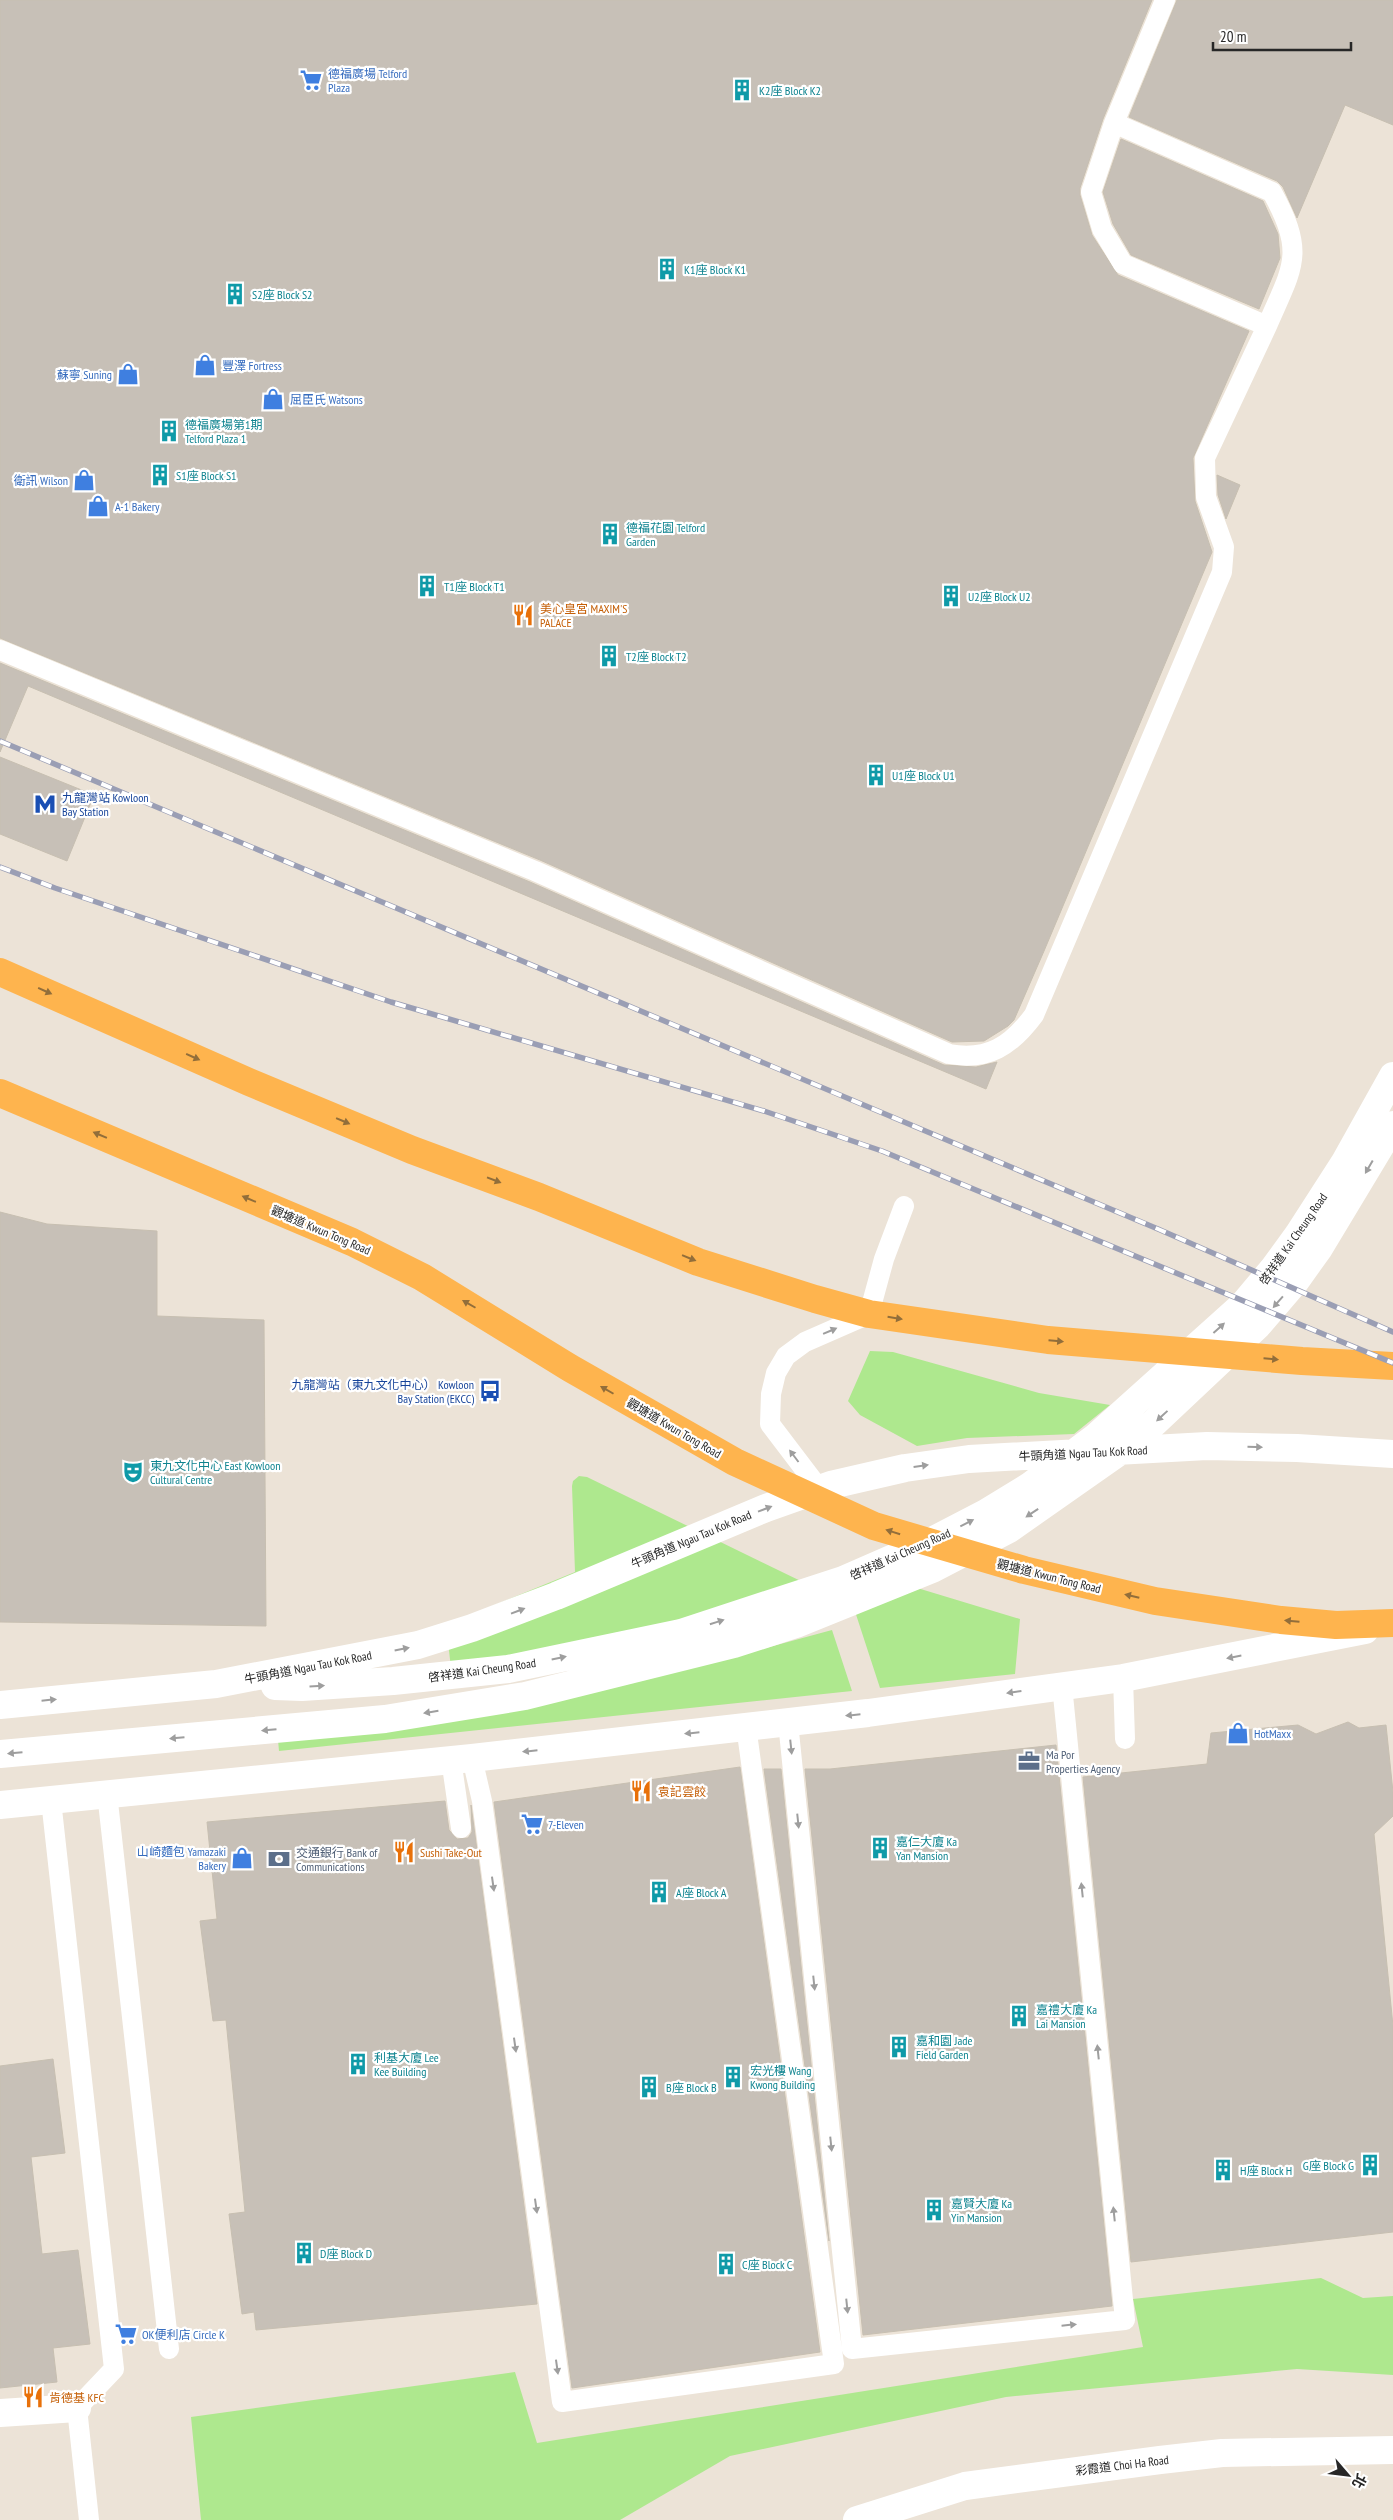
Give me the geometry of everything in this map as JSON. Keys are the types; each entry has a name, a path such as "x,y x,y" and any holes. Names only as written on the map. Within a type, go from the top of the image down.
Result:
{"highway":[{"path":"0,972 249,1082 412,1150 539,1197 698,1262 869,1314 1048,1340 1302,1361 1393,1366"},
{"name":"觀塘道 Kwun Tong Road","path":"0,1093 352,1242 414,1272 570,1368 690,1438 735,1462 874,1526 1033,1572 1155,1601 1290,1621 1336,1625 1393,1624"}],"main road":[{"name":"啓祥道 Kai Cheung Road","path":"216,1684 302,1687 393,1681 508,1669 682,1633 843,1580 930,1542 970,1522 1009,1500 1061,1464 1136,1402 1243,1305 1274,1268 1298,1235 1345,1162 1393,1076"},
{"name":"啓祥道 Kai Cheung Road","path":"0,1754 385,1719 525,1696 734,1644 796,1624 890,1587 969,1551 1035,1512 1123,1449 1155,1422 1258,1325 1294,1282 1319,1248 1393,1125"},
{"name":"牛頭角道 Ngau Tau Kok Road","path":"0,1705 216,1684 418,1645 472,1628 556,1596 698,1535 832,1484 905,1468 969,1459 1207,1446 1393,1454"},
{"path":"0,1805 461,1758 868,1713 1123,1678 1282,1648 1393,1624"},
{"path":"0,2413 76,2408"},
{"name":"彩霞道 Choi Ha Road","path":"857,2520 965,2486 1151,2461 1222,2453 1393,2450"}],"lane":[{"path":"1165,0 1114,123 1091,192 1102,229 1123,264 1267,326"},
{"path":"0,650 535,871 949,1054 964,1057 980,1056 998,1050 1012,1040 1034,1016 1222,572 1224,547 1206,497 1205,458 1267,326 1290,272 1294,248 1285,216 1272,192 1114,123"},
{"path":"834,1509 770,1424 770,1394 776,1373 786,1356 805,1342 869,1314 884,1259 904,1206"},
{"path":"1123,1678 1124,1738"},
{"path":"788,1722 852,2349 1020,2324 1125,2320 1062,1685"},
{"path":"461,1758 482,1801 562,2402 834,2364 746,1726"},
{"path":"461,1758 461,1828"},
{"path":"107,1793 169,2349"},
{"path":"51,1800 114,2369 76,2408 89,2520"}],"green space":[{"path":"870,1351 893,1352 1039,1393 1110,1405 1074,1434 967,1438 917,1446 860,1415 848,1401"},
{"path":"579,1476 587,1477 811,1586 699,1617 451,1668 446,1625 575,1572 572,1486 573,1481"},
{"path":"881,1577 1020,1619 1015,1674 880,1688 848,1590"},
{"path":"832,1630 852,1691 279,1751 276,1718 339,1734 711,1663"},
{"path":"1321,2278 1363,2298 1393,2296 1393,2375 1297,2369 1006,2397 730,2456 620,2520 201,2520 191,2417 515,2372 537,2443 1143,2347 1133,2299"}],"building":[{"name":"德福花園 Telford Garden","path":"0,0 1152,0 1103,119 1080,188 1080,195 1092,235 1118,275 1249,331 1193,458 1195,501 1212,552 1044,951 1014,1020 1008,1026 984,1041 952,1042 540,860 0,638"},
{"path":"1177,0 1393,0 1393,125 1345,105 1297,218 1283,187 1277,181 1129,117"},
{"path":"1121,139 1263,201 1278,234 1280,258 1259,309 1131,255 1113,224 1103,192"},
{"path":"1217,475 1240,485 1226,519 1218,495"},
{"path":"0,663 530,882 944,1065 976,1067 997,1062 986,1089 28,686 0,752"},
{"name":"九龍灣站 Kowloon Bay Station","path":"0,757 94,795 67,861 0,834"},
{"name":"東九文化中心 East Kowloon Cultural Centre","path":"0,1212 47,1224 157,1231 157,1316 264,1320 266,1626 0,1622"},
{"path":"1348,1722 1359,1728 1386,1725 1393,1792 1393,1816 1374,1834 1393,2026 1393,2232 1131,2262 1083,1777 1207,1764 1211,1733 1298,1725 1316,1734"},
{"name":"嘉和園 Jade Field Garden","path":"1056,1745 1112,2306 863,2335 805,1769 830,1769"},
{"name":"宏光樓 Wang Kwong Building","path":"740,1767 820,2352 572,2388 494,1802"},
{"path":"764,1769 781,1769 829,2241"},
{"name":"利基大廈 Lee Kee Building","path":"445,1801 449,1830 457,1839 468,1838 472,1832 471,1805 537,2304 256,2330 254,2312 242,2314 229,2214 245,2212 226,2020 213,2021 200,1921 217,1919 207,1822"},
{"path":"53,2059 65,2153 31,2157 42,2254 78,2250 90,2344 53,2348 57,2382 0,2388 0,2066"}],"railway":[{"path":"0,741 1158,1229 1393,1332"},
{"path":"0,867 55,888 391,1002 764,1111 882,1151 1393,1363"}],"place":[{"name":"德福廣場 Telford Plaza","path":"311,80"},
{"name":"K2座 Block K2","path":"742,90"},
{"name":"K1座 Block K1","path":"667,269"},
{"name":"S2座 Block S2","path":"235,294"},
{"name":"豐澤 Fortress","path":"205,365"},
{"name":"蘇寧 Suning","path":"128,374"},
{"name":"屈臣氏 Watsons","path":"273,399"},
{"name":"德福廣場第1期 Telford Plaza 1","path":"169,431"},
{"name":"S1座 Block S1","path":"160,475"},
{"name":"衛訊 Wilson","path":"84,480"},
{"name":"A-1 Bakery","path":"98,506"},
{"name":"德福花園 Telford Garden","path":"610,534"},
{"name":"T1座 Block T1","path":"427,586"},
{"name":"U2座 Block U2","path":"951,596"},
{"name":"美心皇宮 MAXIM'S PALACE","path":"523,615"},
{"name":"T2座 Block T2","path":"609,656"},
{"name":"U1座 Block U1","path":"876,775"},
{"name":"九龍灣站 Kowloon Bay Station","path":"45,804"},
{"name":"九龍灣站（東九文化中心） Kowloon Bay Station (EKCC)","path":"490,1391"},
{"name":"東九文化中心 East Kowloon Cultural Centre","path":"133,1472"},
{"name":"HotMaxx","path":"1238,1733"},
{"name":"Ma Por Properties Agency","path":"1029,1761"},
{"name":"袁記雲餃","path":"641,1791"},
{"name":"7-Eleven","path":"532,1824"},
{"name":"嘉仁大廈 Ka Yan Mansion","path":"880,1848"},
{"name":"Sushi Take-Out","path":"404,1852"},
{"name":"山崎麵包 Yamazaki Bakery","path":"242,1858"},
{"name":"交通銀行 Bank of Communications","path":"279,1859"},
{"name":"A座 Block A","path":"659,1892"},
{"name":"嘉禮大廈 Ka Lai Mansion","path":"1019,2016"},
{"name":"嘉和園 Jade Field Garden","path":"899,2047"},
{"name":"利基大廈 Lee Kee Building","path":"358,2064"},
{"name":"宏光樓 Wang Kwong Building","path":"733,2077"},
{"name":"B座 Block B","path":"649,2087"},
{"name":"G座 Block G","path":"1370,2165"},
{"name":"H座 Block H","path":"1223,2170"},
{"name":"嘉賢大廈 Ka Yin Mansion","path":"934,2210"},
{"name":"D座 Block D","path":"304,2253"},
{"name":"C座 Block C","path":"726,2264"},
{"name":"OK便利店 Circle K","path":"126,2334"},
{"name":"肯德基 KFC","path":"33,2397"}]}
